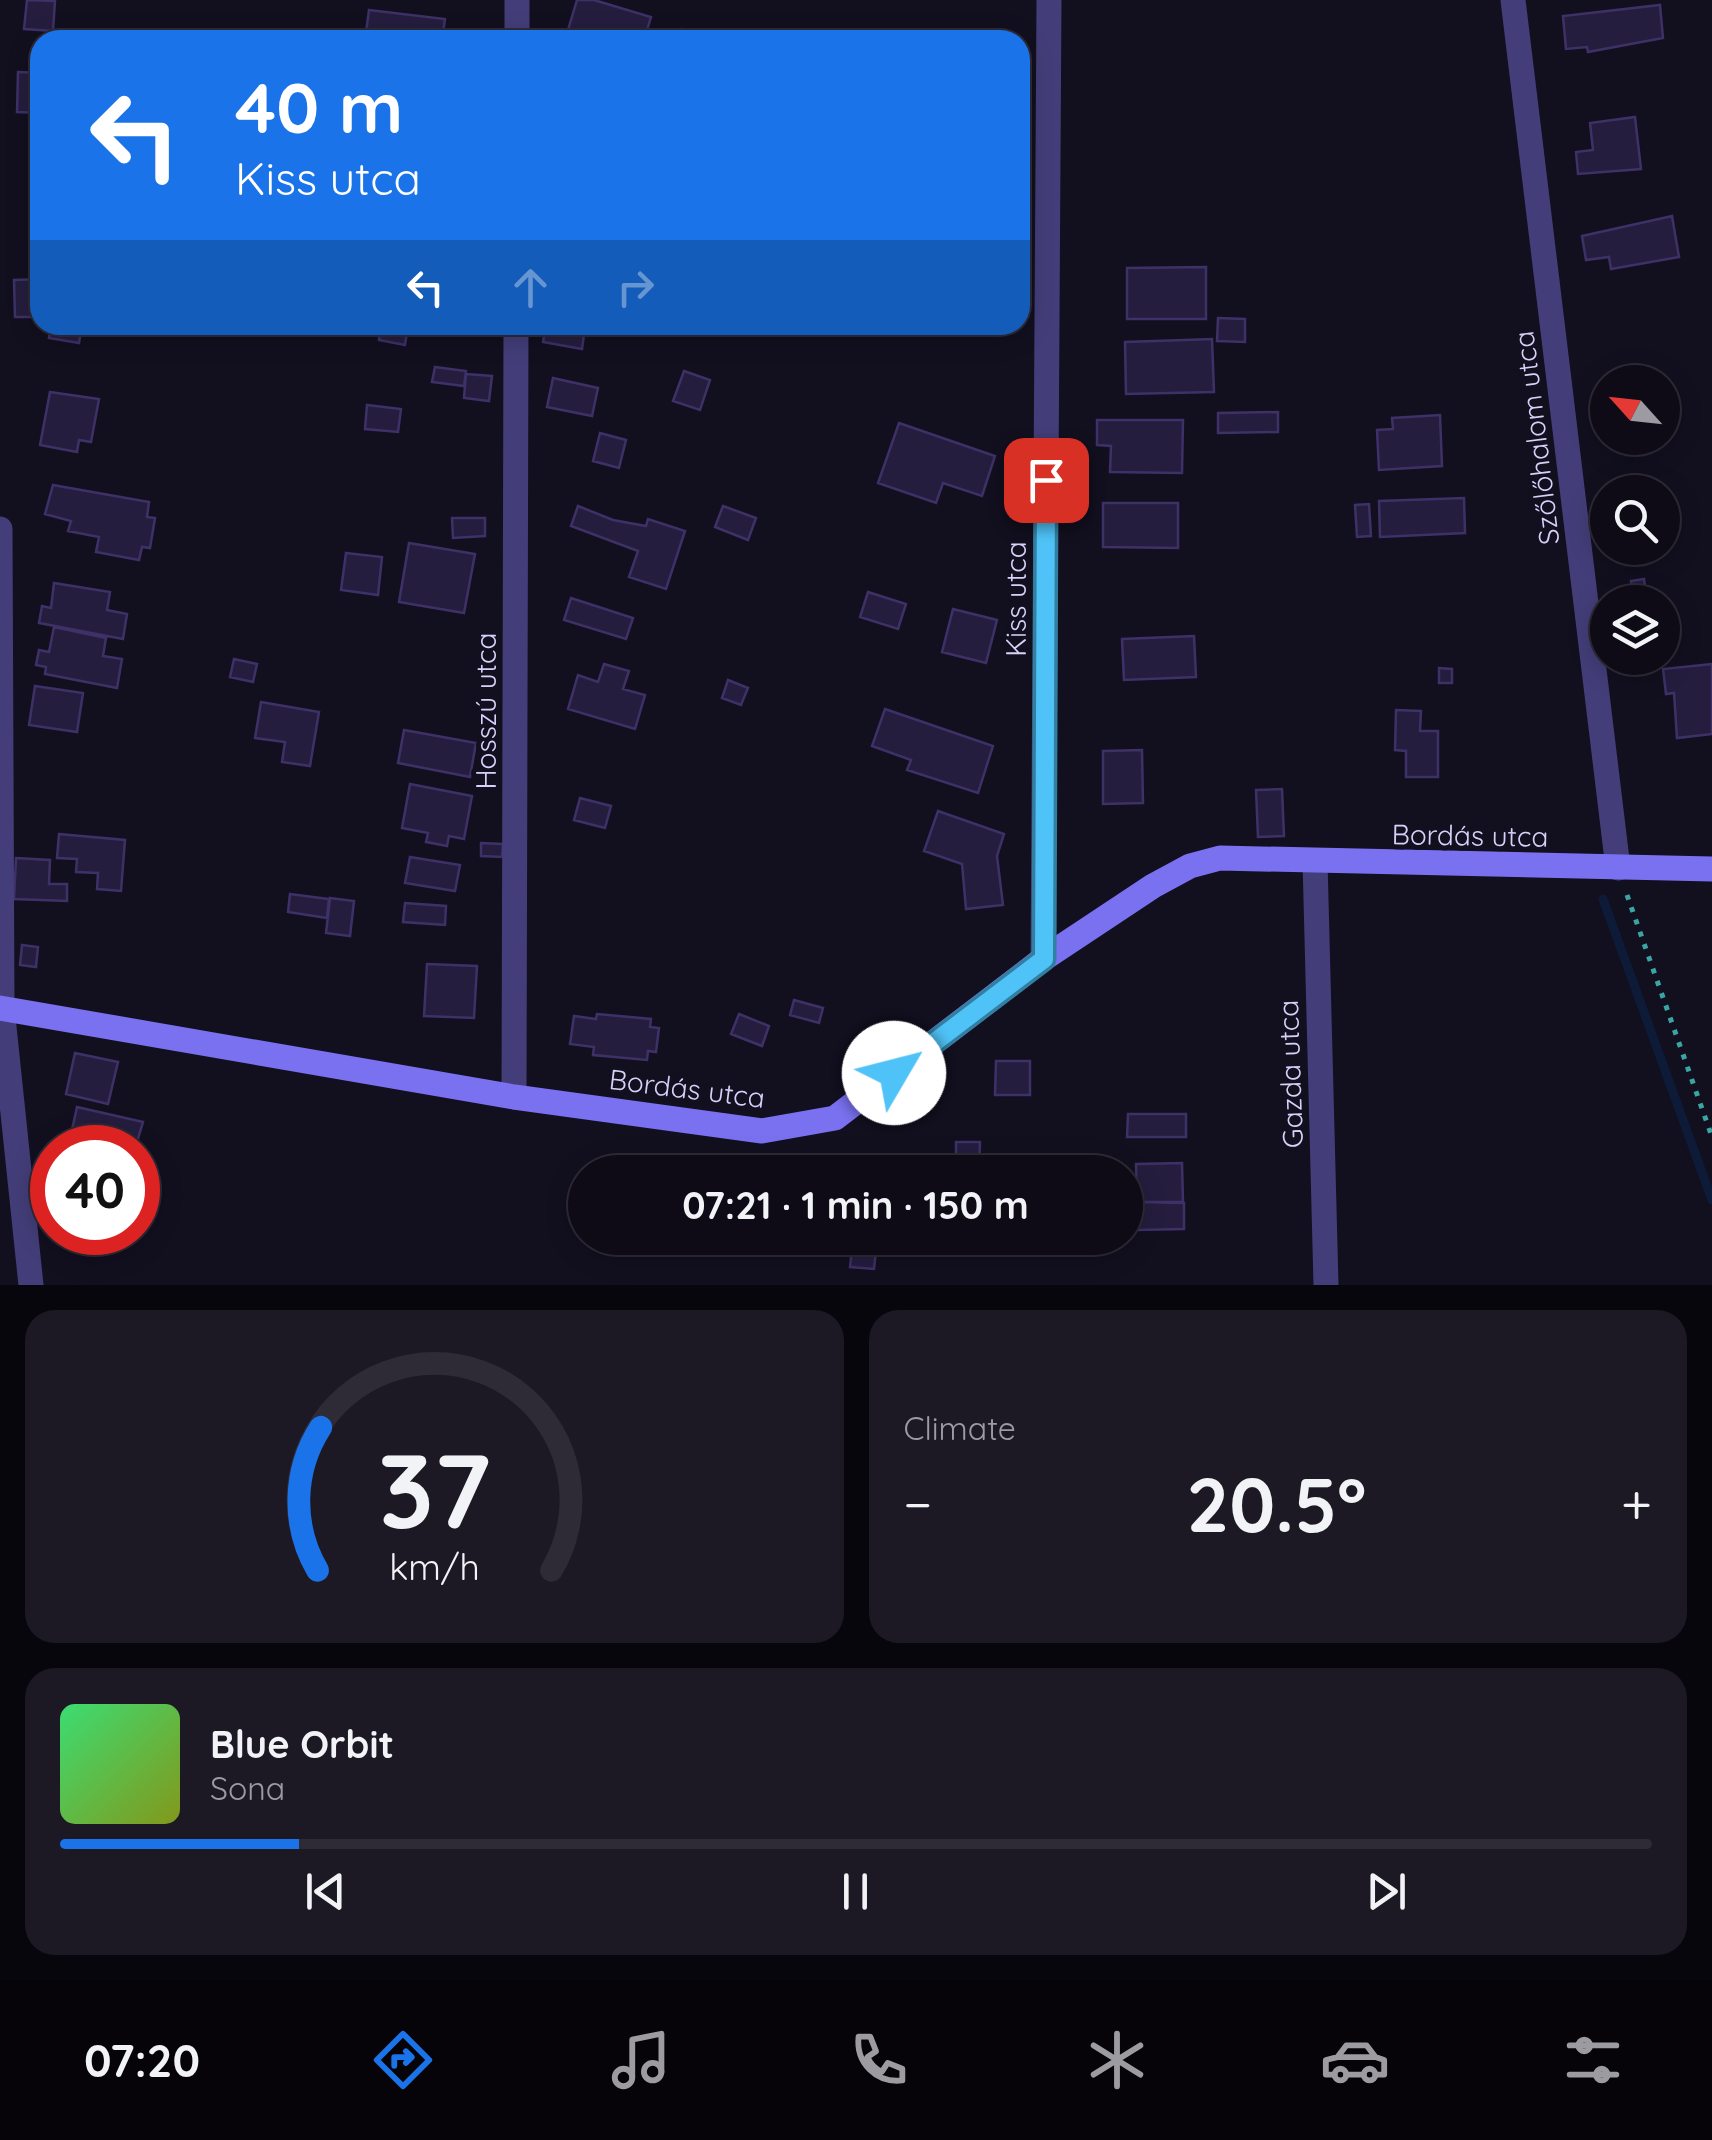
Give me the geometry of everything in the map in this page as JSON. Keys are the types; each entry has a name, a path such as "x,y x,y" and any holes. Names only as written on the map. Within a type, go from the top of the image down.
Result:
{"street":[{"path":"517,0 517,30"},
{"name":"Kiss utca","path":"1044,959 1049,0"},
{"name":"Szőlőhalom utca","path":"1513,0 1618,868"},
{"name":"Hosszú utca","path":"514,1097 516,335"},
{"path":"0,529 1,1008 31,1285"},
{"name":"Bordás utca","path":"1,1008 514,1097 762,1131 835,1118 1044,959 1190,866 1220,858 1712,868"},
{"name":"Gazda utca","path":"1315,861 1326,1285"}],"path":[{"path":"1618,868 1712,1137"}],"building":[{"path":"27,0 55,1 53,30 24,29"},
{"path":"577,0 594,0 651,17 647,30 568,30"},
{"path":"1660,5 1663,38 1588,52 1587,47 1566,49 1563,16"},
{"path":"369,10 445,19 443,30 366,30"},
{"path":"18,72 30,73 30,113 17,112"},
{"path":"1635,117 1641,169 1578,174 1576,152 1593,150 1590,123"},
{"path":"1672,216 1679,257 1611,269 1609,257 1586,260 1582,236"},
{"path":"1206,267 1206,319 1127,319 1127,268"},
{"path":"30,279 30,317 15,317 14,280"},
{"path":"1218,318 1245,319 1245,342 1217,341"},
{"path":"49,335 80,335 79,343 49,338"},
{"path":"380,335 406,335 405,345 379,340"},
{"path":"544,335 584,335 582,349 543,342"},
{"path":"1212,339 1214,392 1126,394 1125,342"},
{"path":"435,367 466,371 464,386 432,382"},
{"path":"684,371 710,380 700,410 673,401"},
{"path":"466,374 492,376 489,401 464,398"},
{"path":"553,378 598,388 592,416 547,407"},
{"path":"50,392 99,399 91,442 79,440 77,452 40,445"},
{"path":"367,405 401,409 398,432 365,429"},
{"path":"1278,412 1278,432 1218,433 1218,413"},
{"path":"1440,415 1442,466 1379,470 1377,430 1393,429 1392,418"},
{"path":"1097,420 1183,420 1182,473 1110,472 1111,446 1097,445"},
{"path":"899,423 995,456 982,496 943,483 936,503 878,483"},
{"path":"600,433 626,440 619,468 593,461"},
{"path":"53,485 149,502 147,517 155,518 150,548 142,547 139,560 96,552 99,537 68,531 71,521 45,514"},
{"path":"1464,498 1465,533 1380,537 1379,501"},
{"path":"1103,503 1178,503 1178,548 1103,547"},
{"path":"1369,504 1371,536 1357,537 1355,505"},
{"path":"578,506 613,520 646,526 648,519 685,531 666,589 629,577 638,551 571,526"},
{"path":"723,506 756,518 748,540 715,527"},
{"path":"452,518 485,518 485,536 453,538"},
{"path":"409,543 475,554 464,613 399,602"},
{"path":"346,553 382,557 378,595 341,590"},
{"path":"1644,579 1645,585 1632,585 1631,581"},
{"path":"54,583 110,592 107,610 127,614 123,639 39,623 42,606 51,608"},
{"path":"868,592 906,604 898,629 860,617"},
{"path":"571,598 633,618 626,639 564,620"},
{"path":"953,609 997,620 986,663 942,652"},
{"path":"54,627 106,638 103,656 122,659 117,688 45,674 46,667 36,665 39,650 49,652"},
{"path":"1194,636 1196,677 1124,680 1122,639"},
{"path":"234,659 257,664 253,682 230,677"},
{"path":"604,664 629,671 623,689 645,695 635,729 568,709 578,675 598,682"},
{"path":"1712,664 1712,734 1677,738 1674,693 1666,694 1664,675 1680,675 1680,667"},
{"path":"1439,668 1452,669 1452,683 1439,683"},
{"path":"728,680 748,688 741,705 722,698"},
{"path":"35,686 83,693 77,732 29,725"},
{"path":"261,702 319,712 310,766 282,762 285,742 255,738"},
{"path":"885,709 993,746 978,793 907,770 911,760 872,746"},
{"path":"1396,710 1421,711 1420,731 1438,731 1438,777 1406,777 1406,751 1395,750"},
{"path":"404,730 476,743 470,777 398,763"},
{"path":"1142,750 1143,803 1103,804 1103,751"},
{"path":"410,784 472,796 464,839 449,836 447,846 426,842 428,833 402,828"},
{"path":"1282,789 1284,836 1258,837 1256,790"},
{"path":"580,798 611,806 605,828 574,820"},
{"path":"938,811 1004,834 997,856 1003,905 966,909 962,864 924,851"},
{"path":"59,834 125,840 121,891 97,889 98,873 76,872 77,859 57,858"},
{"path":"481,843 503,844 502,857 481,856"},
{"path":"410,857 460,865 455,891 405,883"},
{"path":"16,858 50,860 49,884 67,884 67,901 14,899"},
{"path":"290,894 329,899 327,918 288,912"},
{"path":"330,898 354,901 350,936 326,933"},
{"path":"405,903 446,906 445,925 403,922"},
{"path":"22,945 38,947 36,967 20,965"},
{"path":"427,964 477,966 474,1018 424,1016"},
{"path":"794,1000 823,1008 819,1023 790,1015"},
{"path":"597,1014 651,1019 650,1027 659,1028 656,1052 648,1051 647,1060 593,1055 594,1047 570,1044 574,1016 596,1019"},
{"path":"739,1014 769,1026 762,1046 731,1034"},
{"path":"75,1053 118,1062 108,1104 66,1094"},
{"path":"996,1061 1030,1061 1030,1095 995,1095"},
{"path":"77,1107 143,1122 142,1125 73,1125"},
{"path":"1128,1114 1186,1114 1186,1137 1127,1137"},
{"path":"956,1142 980,1142 980,1155 956,1155"},
{"path":"1182,1163 1183,1202 1143,1202 1143,1164"},
{"path":"1143,1202 1184,1203 1184,1229 1143,1230"},
{"path":"851,1255 876,1255 874,1269 850,1267"}],"waterway":[{"path":"1603,899 1712,1200"}],"route":[{"path":"894,1073 1044,959 1046,480"}]}
